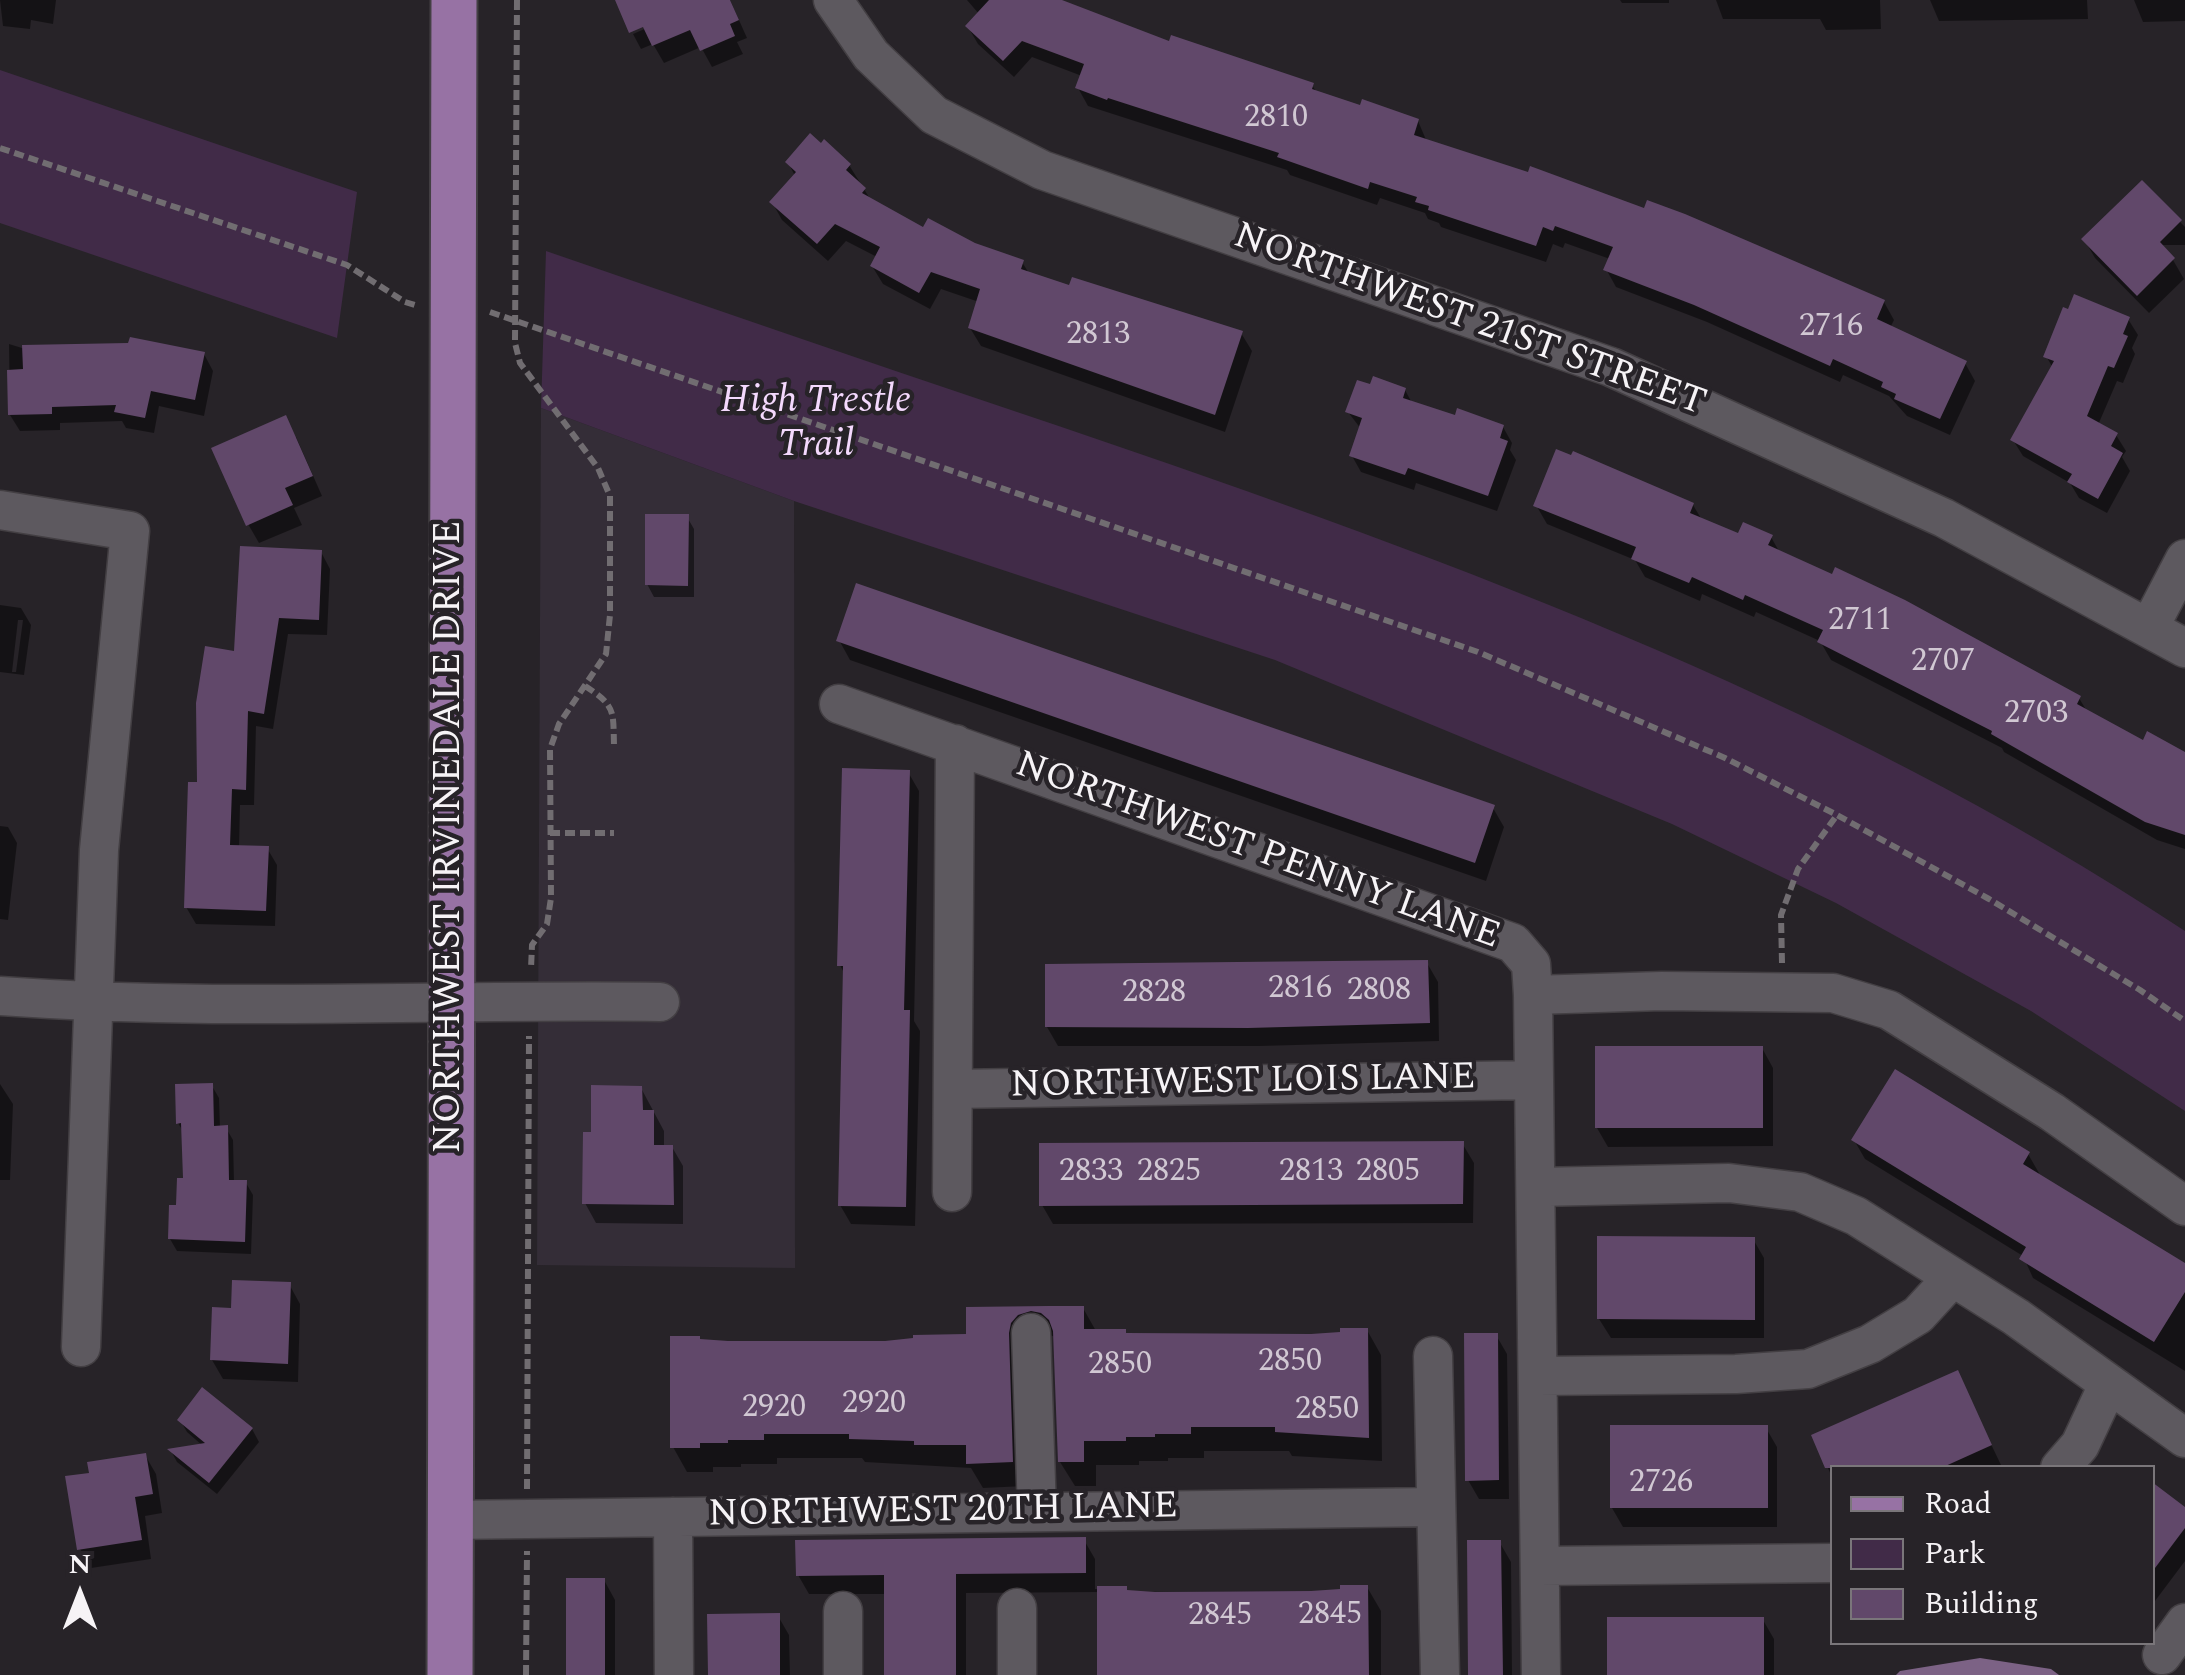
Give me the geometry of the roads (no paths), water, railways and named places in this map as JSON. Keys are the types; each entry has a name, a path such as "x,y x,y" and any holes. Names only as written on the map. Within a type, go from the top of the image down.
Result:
{"main road":[{"name":"NORTHWEST IRVINEDALE DRIVE","path":"450,1675 454,0"}],"street":[{"name":"NORTHWEST 21ST STREET","path":"833,0 871,54 934,114 1042,170 1611,367 1944,518 2185,648"},
{"path":"0,510 130,531 100,831 81,1347"},
{"path":"2149,628 2185,559"},
{"name":"NORTHWEST PENNY LANE","path":"839,704 1513,943 1532,964 1534,995 1833,994 1890,1010 2052,1112 2185,1206"},
{"path":"952,1192 955,744"},
{"path":"1534,995 1541,1675"},
{"path":"0,996 92,1002 266,1004 451,1000 660,1002"},
{"name":"NORTHWEST LOIS LANE","path":"953,1088 1534,1080"},
{"path":"1537,1187 1729,1182 1800,1192 1856,1216 2016,1317 2185,1438"},
{"path":"1539,1376 1736,1374 1808,1369 1870,1344 1918,1315 1952,1278"},
{"path":"1032,1333 1037,1512"},
{"path":"1433,1356 1440,1675"},
{"path":"2062,1465 2080,1444 2108,1385"},
{"name":"NORTHWEST 20TH LANE","path":"451,1520 1436,1507"},
{"path":"673,1517 674,1675"},
{"path":"1540,1566 1830,1563"},
{"path":"1017,1608 1017,1675"},
{"path":"843,1612 843,1675"},
{"path":"2162,1655 2185,1624"}],"park label":[{"name":"High Trestle Trail","path":"816,426"}]}
